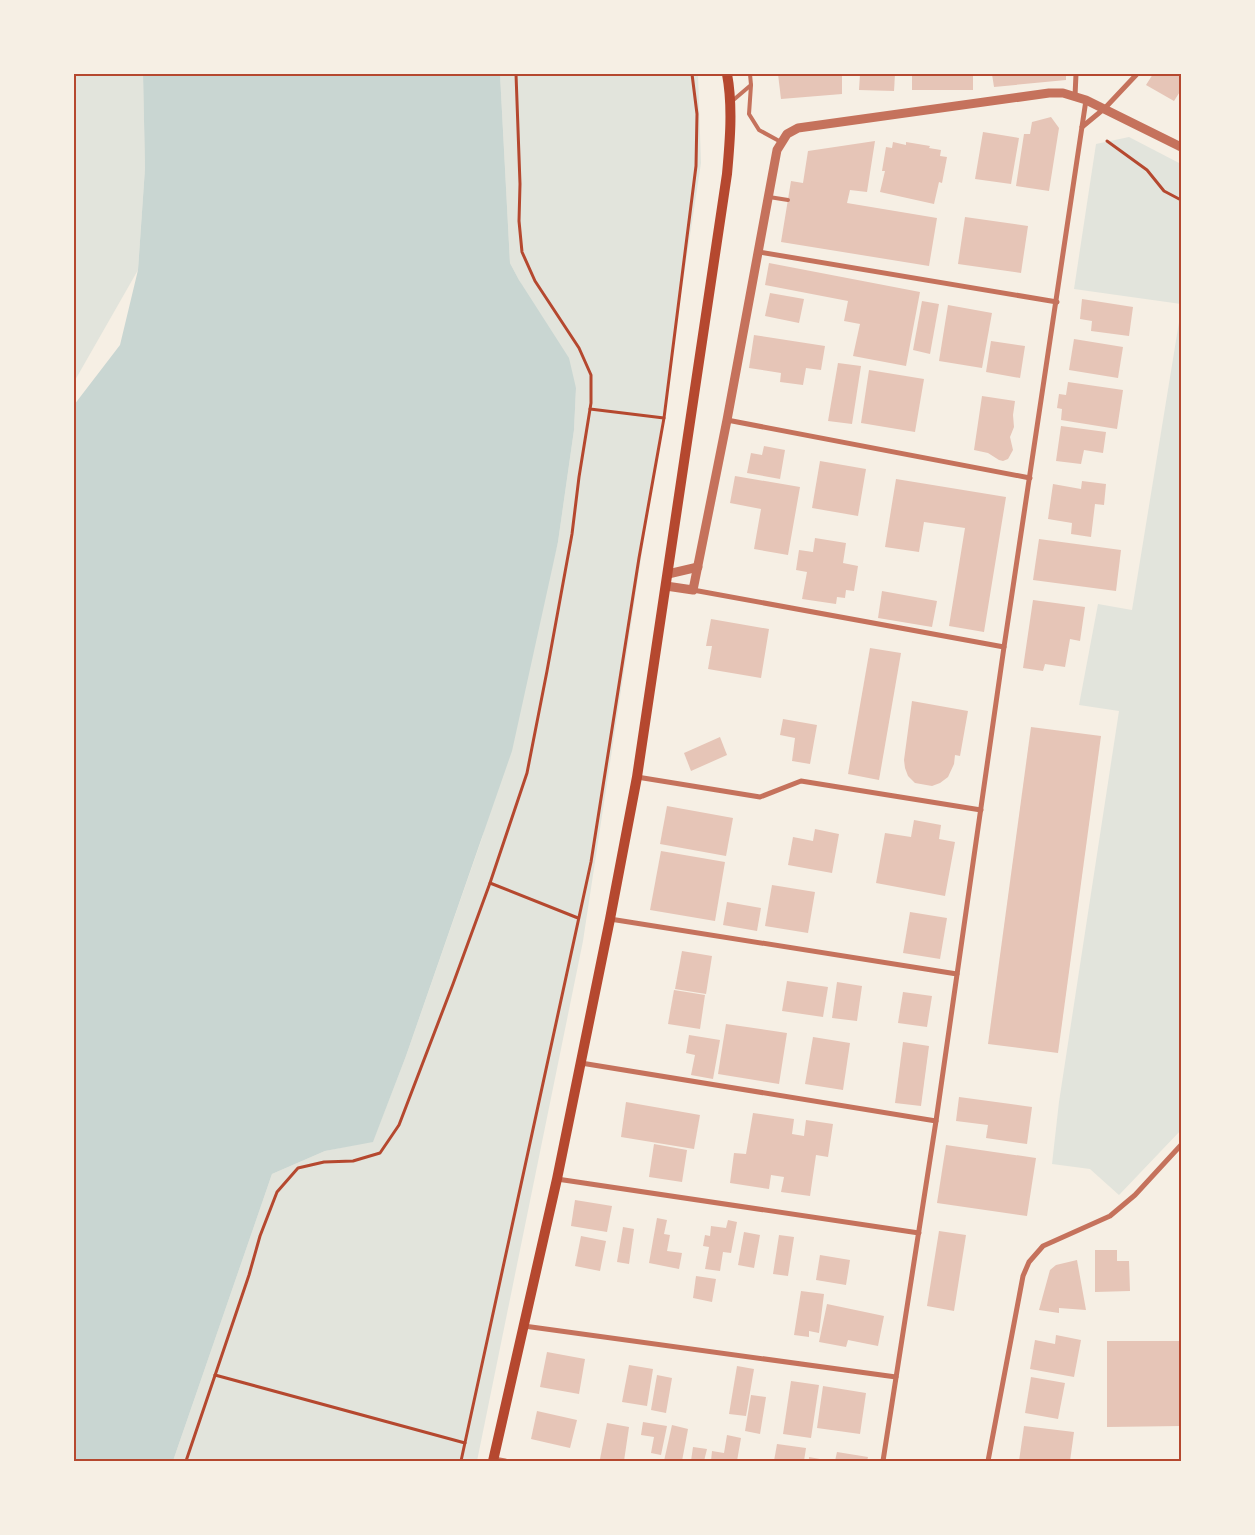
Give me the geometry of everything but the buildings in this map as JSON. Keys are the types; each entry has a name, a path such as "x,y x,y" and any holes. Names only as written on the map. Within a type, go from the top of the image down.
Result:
{"main road":[{"path":"493,1460 557,1179 637,777 727,174 730,140 730,104 727,74"}],"street":[{"path":"1074,96 1076,74"},
{"path":"1082,127 1104,108 1136,74"},
{"path":"694,590 777,150 787,134 798,128 1049,93 1063,93 1104,108 1181,147"},
{"path":"883,1461 936,1121 1004,647 1086,100"},
{"path":"759,252 1057,302"},
{"path":"727,420 1030,478"},
{"path":"668,574 698,567"},
{"path":"666,586 1004,647"},
{"path":"637,777 760,797 801,781 981,810"},
{"path":"610,919 957,974"},
{"path":"581,1063 936,1121"},
{"path":"988,1461 1022,1276 1029,1262 1043,1246 1110,1216 1135,1195 1181,1145"},
{"path":"557,1179 919,1233"},
{"path":"524,1326 896,1378"},
{"path":"493,1460 505,1461"}],"lane":[{"path":"750,74 749,114 759,130 781,142"},
{"path":"730,104 751,85"},
{"path":"769,197 788,200"}],"path":[{"path":"186,1461 249,1275 260,1236 277,1192 298,1168 324,1162 353,1161 380,1153 399,1125 490,883 526,773 572,534 590,409 591,375 565,325 536,281 522,252 519,221 520,184 516,74"},
{"path":"461,1461 591,862 639,558 664,418 696,166 698,114 692,74"},
{"path":"1107,142 1147,170 1164,191 1181,200"},
{"path":"590,409 664,418"},
{"path":"490,883 578,918"},
{"path":"215,1376 465,1443"}],"shaded area":[{"path":"74,74 143,74 145,168 138,270 74,382"},
{"path":"143,74 500,74 510,263 569,358 576,388 574,430 558,542 512,751 406,1056 373,1142 325,1151 272,1174 173,1461 74,1461 74,405 120,345 138,270 145,168"},
{"path":"500,74 698,74 701,163 583,941 477,1461 173,1461 272,1174 325,1151 373,1141 406,1056 482,838 558,542 574,430 576,388 510,263"},
{"path":"1129,137 1181,164 1181,304 1074,289 1096,144"},
{"path":"1181,310 1181,1130 1119,1195 1090,1169 1052,1164 1059,1102 1119,711 1079,705 1098,604 1132,610"}]}
